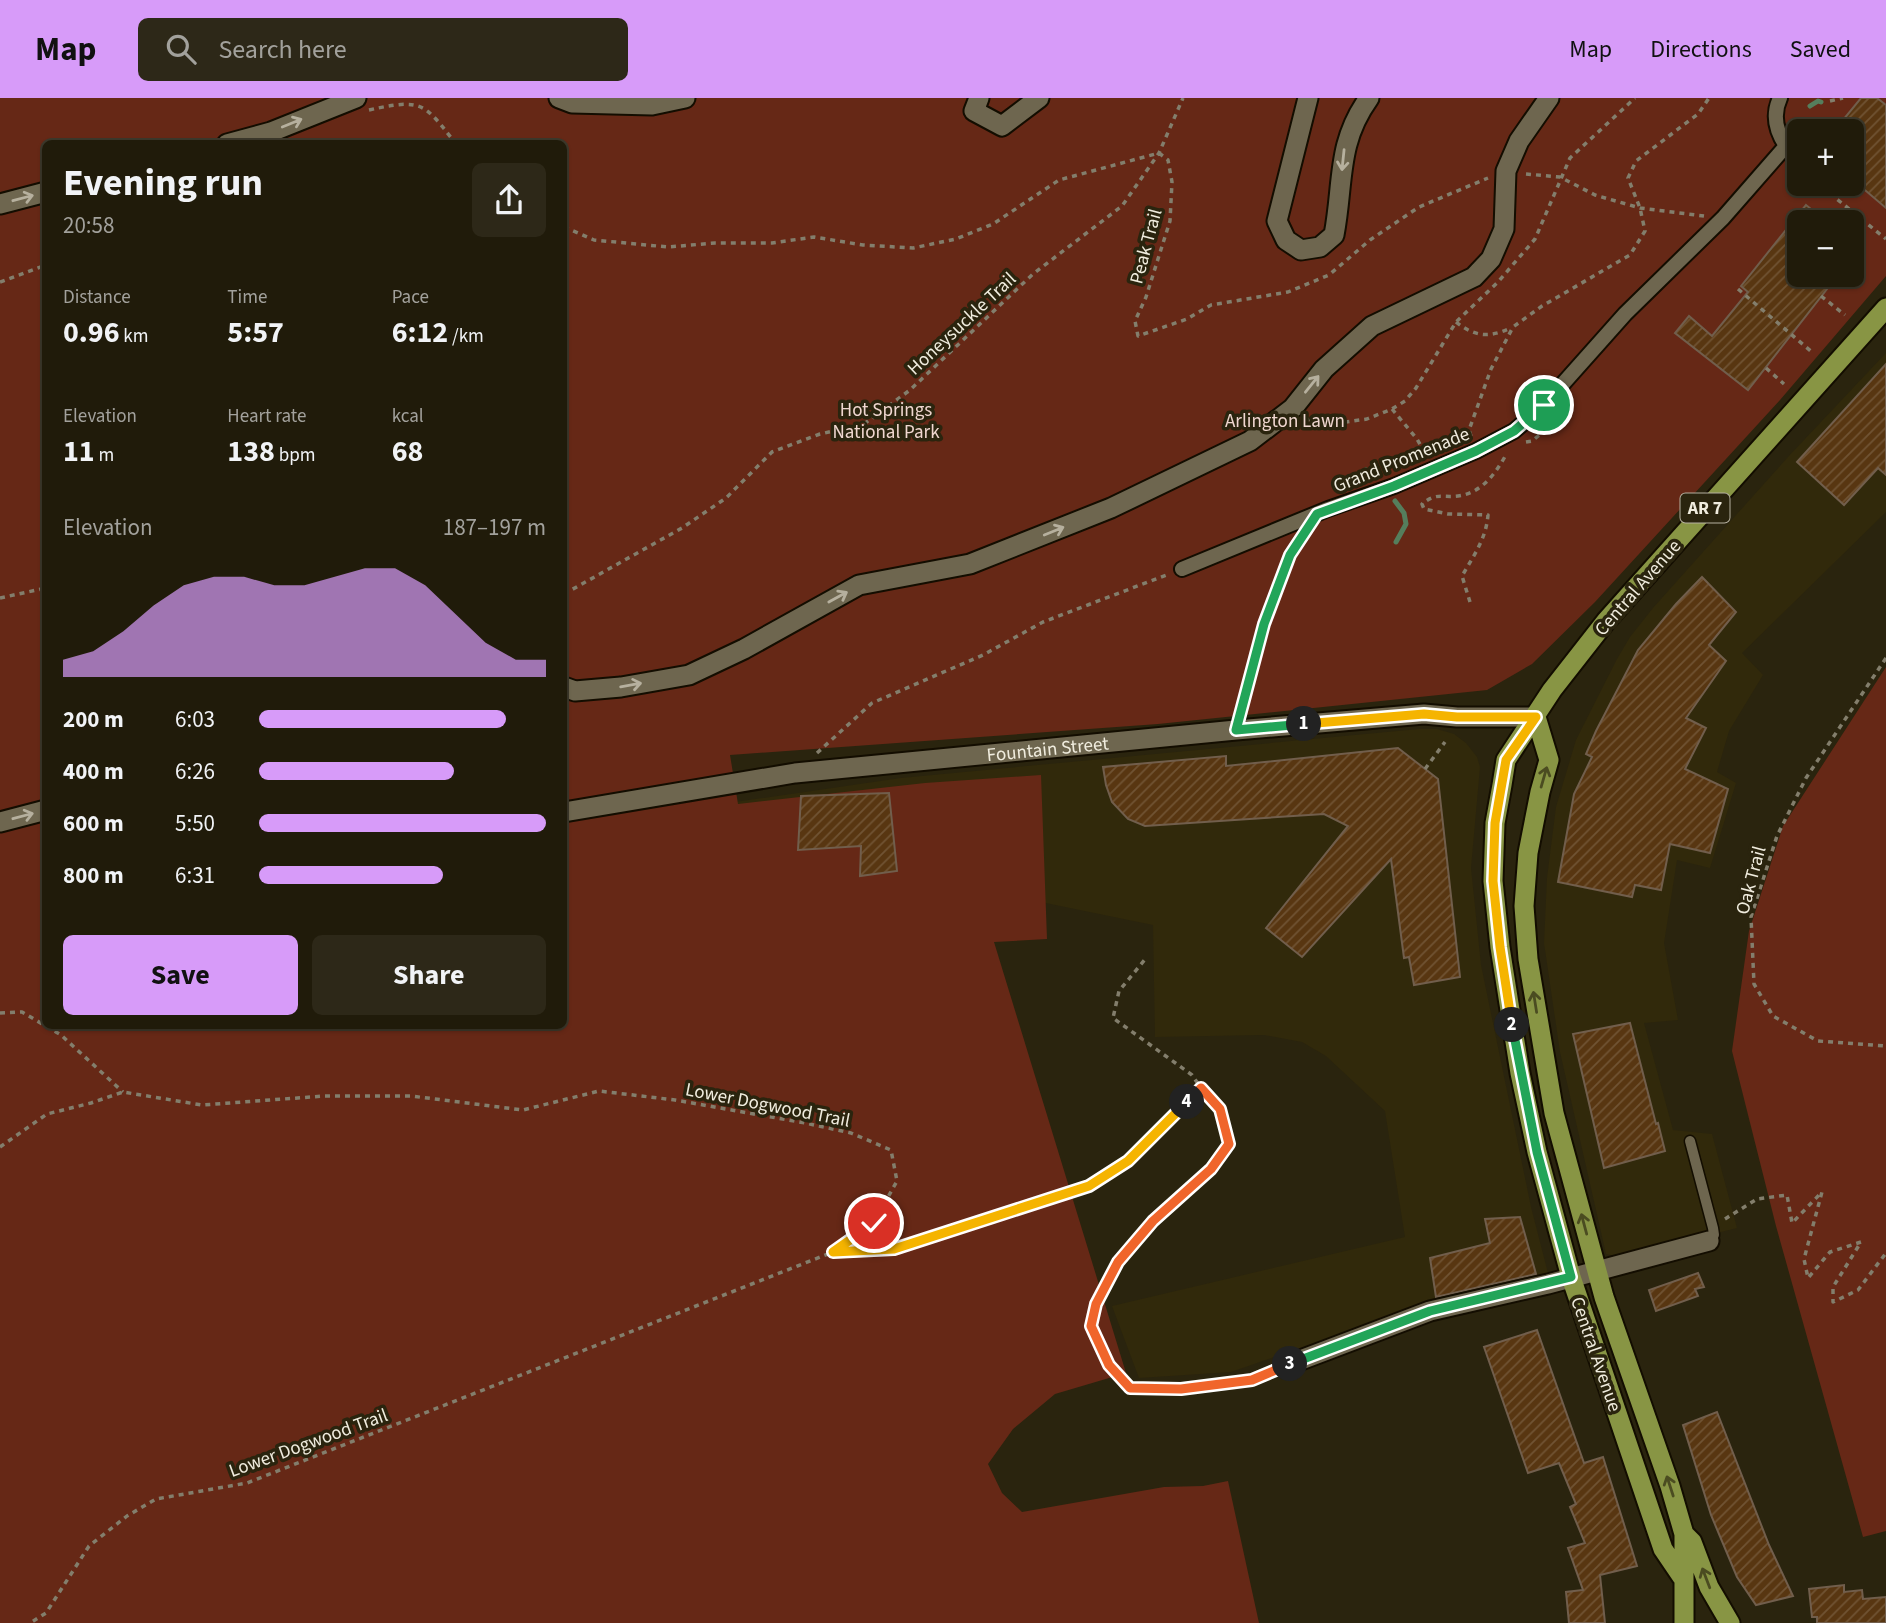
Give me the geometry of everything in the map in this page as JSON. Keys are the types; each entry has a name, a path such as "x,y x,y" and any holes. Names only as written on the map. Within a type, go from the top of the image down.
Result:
{"main road":[{"name":"Central Avenue","path":"1682,1577 1663,1549 1571,1277 1537,1152 1520,1073 1500,947 1493,881 1495,823 1506,760 1552,690 1606,621 1886,308"},
{"name":"Central Avenue","path":"1536,717 1549,760 1539,792 1528,853 1524,906 1528,959 1554,1112 1612,1326 1670,1486 1684,1534 1684,1623"},
{"path":"1684,1534 1692,1542 1709,1587 1730,1623"}],"street":[{"path":"559,98 572,103 652,105 685,98"},
{"path":"979,98 974,111 1002,126 1039,98"},
{"path":"1308,98 1277,221 1286,240 1301,250 1320,247 1334,235 1345,145 1356,117 1369,98"},
{"path":"567,688 575,691 621,687 689,675 744,649 859,585 970,564 1111,508 1250,441 1293,408 1324,369 1371,326 1474,277 1491,259 1504,229 1506,172 1519,141 1549,98"},
{"name":"Grand Promenade","path":"1182,569 1434,469 1514,431 1544,405 1625,314 1723,218 1786,146 1776,121 1780,98"},
{"path":"242,140 359,105"},
{"path":"0,204 42,193"},
{"name":"Fountain Street","path":"567,811 794,773 1424,714 1457,717 1536,717"},
{"path":"0,822 42,811"},
{"path":"1298,1361 1430,1311 1597,1270 1711,1234"}],"lane":[{"path":"1690,1141 1711,1234"}],"path":[{"name":"Honeysuckle Trail","path":"567,592 682,528 726,498 772,452 820,434 864,424 901,397 1033,275 1122,205 1159,153 1183,98"},
{"path":"1456,322 1480,336 1496,335 1630,255 1644,231 1640,208 1628,178 1636,161 1698,114 1709,98"},
{"path":"1830,101 1843,98"},
{"path":"359,105 406,101 427,107 453,140"},
{"name":"Peak Trail","path":"1159,153 1168,160 1172,182 1170,221 1146,297 1135,321 1138,336 1187,318 1211,305 1288,292 1329,275 1370,240 1419,207 1473,183 1506,172 1560,177 1595,195 1640,208 1723,218"},
{"path":"567,228 594,240 668,247 715,243 772,243 814,237 913,248 956,239 993,224 1059,180 1159,153"},
{"path":"1833,196 1886,239"},
{"path":"0,282 42,266"},
{"path":"1738,289 1813,353"},
{"path":"1821,296 1845,314"},
{"path":"1476,451 1469,430 1491,369 1513,327"},
{"path":"1766,368 1784,384"},
{"path":"1293,408 1307,422 1332,424 1367,419 1392,409 1417,439 1434,469"},
{"path":"1470,601 1462,576 1481,544 1487,529 1488,515 1448,514 1424,509 1422,504 1434,495 1455,496 1478,490 1496,472 1518,436 1514,431"},
{"path":"1236,730 1264,624 1290,555 1317,514"},
{"path":"794,773 872,703 984,655 1042,622 1182,569"},
{"path":"0,598 42,589"},
{"name":"Oak Trail","path":"1886,658 1806,778 1777,836 1751,916 1755,984 1773,1016 1818,1041 1886,1046"},
{"path":"1425,769 1445,742"},
{"path":"1147,957 1119,991 1113,1018 1192,1076 1220,1109 1229,1144 1211,1169 1153,1221 1118,1262 1096,1304 1091,1326 1109,1365 1130,1388 1181,1389 1252,1380 1298,1361"},
{"path":"0,1013 22,1012 42,1024"},
{"path":"51,1029 61,1035 123,1092"},
{"path":"833,1252 894,1249 1089,1186 1128,1161 1201,1088"},
{"name":"Lower Dogwood Trail","path":"0,1147 47,1114 123,1092 202,1105 324,1096 411,1096 523,1110 599,1091 675,1100 851,1133 891,1150 897,1181 874,1223 833,1252 247,1483 156,1499 127,1516 89,1546 46,1613 30,1623"},
{"path":"1711,1234 1757,1199 1787,1195 1792,1223 1822,1192 1804,1259 1808,1278 1830,1252 1861,1242 1833,1287 1833,1302 1858,1290 1886,1254"}],"shaded area":[{"path":"1886,353 1886,512 1742,653 1763,675 1729,731 1717,772 1736,783 1710,868 1677,860 1664,943 1678,1020 1644,1023 1673,1130 1712,1134 1737,1228 1620,1257 1606,1254 1560,1052 1544,943 1547,878 1556,807 1576,740 1617,659 1653,608 1788,457"},
{"path":"1437,729 1454,734 1466,743 1477,757 1480,767 1471,868 1481,965 1531,1207 1549,1277 1386,1318 1231,1372 1139,1378 1112,1306 1405,1237 1385,1111 1326,1056 1302,1042 1264,1035 1155,1037 1153,925 1031,900 680,810 901,778"}],"green space":[{"name":"Hot Springs National Park","path":"0,98 1886,98 1886,276 1780,400 1595,602 1532,664 1487,690 1158,724 730,755 738,804 925,783 1041,775 1047,939 994,942 1126,1373 1055,1394 1013,1429 988,1464 1002,1493 1022,1512 1164,1487 1203,1486 1228,1481 1259,1623 0,1623"},
{"path":"1886,667 1886,1531 1863,1537 1776,1226 1732,1051 1749,931 1783,826"}],"building":[{"path":"1861,98 1877,98 1886,105 1886,208 1864,189 1864,119 1844,119"},
{"path":"1787,229 1787,287 1829,287 1748,390 1675,333 1689,316 1712,336 1748,292 1741,286"},
{"path":"1886,364 1886,475 1878,468 1844,505 1797,462"},
{"path":"1702,577 1736,612 1709,645 1726,661 1686,718 1706,728 1685,769 1728,789 1710,853 1670,844 1661,890 1635,885 1632,897 1558,882 1574,794 1592,757 1586,754 1596,731 1638,650"},
{"path":"1398,748 1438,779 1460,977 1414,985 1409,957 1404,958 1391,859 1302,957 1266,928 1348,826 1324,814 1145,826 1128,819 1112,802 1103,767 1226,756 1226,766"},
{"path":"889,793 897,871 860,876 861,846 798,850 801,796"},
{"path":"1630,1023 1665,1151 1604,1168 1573,1034"},
{"path":"1520,1217 1536,1274 1436,1297 1430,1258 1490,1243 1485,1219"},
{"path":"1698,1273 1704,1287 1695,1289 1698,1296 1656,1311 1649,1290"},
{"path":"1537,1330 1584,1463 1603,1457 1637,1566 1600,1575 1605,1623 1569,1623 1566,1592 1583,1590 1568,1548 1585,1543 1570,1507 1576,1504 1559,1463 1528,1473 1484,1347"},
{"path":"1717,1412 1769,1545 1793,1596 1756,1605 1737,1577 1711,1515 1683,1425"},
{"path":"1844,1585 1844,1592 1862,1590 1863,1599 1886,1597 1886,1623 1817,1623 1817,1617 1812,1617 1809,1589"}],"waterway":[{"path":"1810,106 1821,102"},
{"path":"1366,470 1374,476"},
{"path":"1395,501 1404,513 1406,524 1396,542"}],"route":[{"path":"874,1223 833,1252 894,1249 1089,1186 1128,1161 1201,1088 1220,1109 1229,1144 1211,1169 1153,1221 1118,1262 1096,1304 1091,1326 1109,1365 1130,1388 1181,1389 1252,1380 1430,1311 1571,1277 1537,1152 1520,1073 1500,947 1493,881 1495,823 1506,760 1536,717 1457,717 1424,714 1236,730 1264,624 1290,555 1317,514 1394,486 1493,443 1514,431 1544,405"}],"park label":[{"name":"Arlington Lawn","path":"1285,420"}]}
